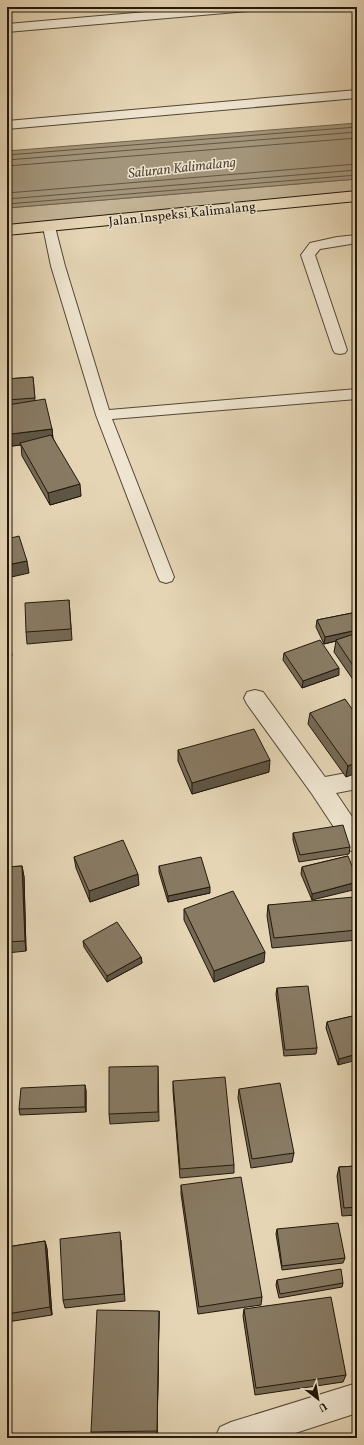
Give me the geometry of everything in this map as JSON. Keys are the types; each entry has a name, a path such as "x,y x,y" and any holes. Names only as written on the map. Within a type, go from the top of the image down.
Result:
{"main road":[{"name":"Jalan Inspeksi Kalimalang","path":"7,230 357,196"}],"street":[{"path":"7,28 220,8 248,7"},
{"path":"7,126 357,94"},
{"path":"255,698 320,787 357,843"},
{"path":"320,787 357,780"},
{"path":"231,1438 357,1398"}],"lane":[{"path":"49,227 58,266 103,415 166,577"},
{"path":"340,350 308,255 315,246 337,241 357,240"},
{"path":"103,415 357,394"}],"shaded area":[{"path":"357,179 357,196 7,230 7,208"}],"water":[{"name":"Saluran Kalimalang","path":"357,123 357,179 7,208 7,151"}],"building":[{"path":"33,377 35,398 7,400 7,379"},
{"path":"45,399 52,429 11,434 7,418 7,405"},
{"path":"51,435 80,484 48,493 20,443"},
{"path":"19,536 27,561 7,565 7,539"},
{"path":"69,600 71,629 26,632 25,603"},
{"path":"357,612 357,630 325,637 317,620"},
{"path":"7,631 10,644 7,645"},
{"path":"357,633 357,669 356,670 336,640"},
{"path":"320,640 339,668 303,681 284,653"},
{"path":"345,699 357,716 357,762 348,766 310,713"},
{"path":"254,729 270,760 192,783 178,750"},
{"path":"343,825 350,847 300,855 293,833"},
{"path":"123,840 138,874 89,891 74,857"},
{"path":"348,856 357,878 357,882 312,894 302,867"},
{"path":"201,857 210,887 168,896 159,866"},
{"path":"22,866 25,941 7,942 7,867"},
{"path":"233,891 265,952 214,971 184,909"},
{"path":"354,897 357,912 357,930 274,938 268,905"},
{"path":"117,922 141,957 107,976 83,941"},
{"path":"308,986 317,1048 285,1050 277,988"},
{"path":"357,1015 357,1054 339,1059 327,1022"},
{"path":"158,1066 158,1112 109,1114 109,1067"},
{"path":"225,1077 234,1165 180,1169 173,1081"},
{"path":"280,1083 294,1153 252,1159 239,1089"},
{"path":"85,1085 85,1107 19,1109 21,1088"},
{"path":"357,1166 357,1207 344,1208 339,1167"},
{"path":"241,1177 262,1297 199,1307 181,1185"},
{"path":"338,1223 345,1258 282,1266 277,1229"},
{"path":"120,1232 124,1294 63,1300 60,1239"},
{"path":"45,1241 50,1307 7,1314 7,1247"},
{"path":"341,1269 343,1283 280,1294 277,1280"},
{"path":"331,1297 346,1375 256,1388 244,1309"},
{"path":"97,1310 159,1311 157,1431 91,1432"}]}
